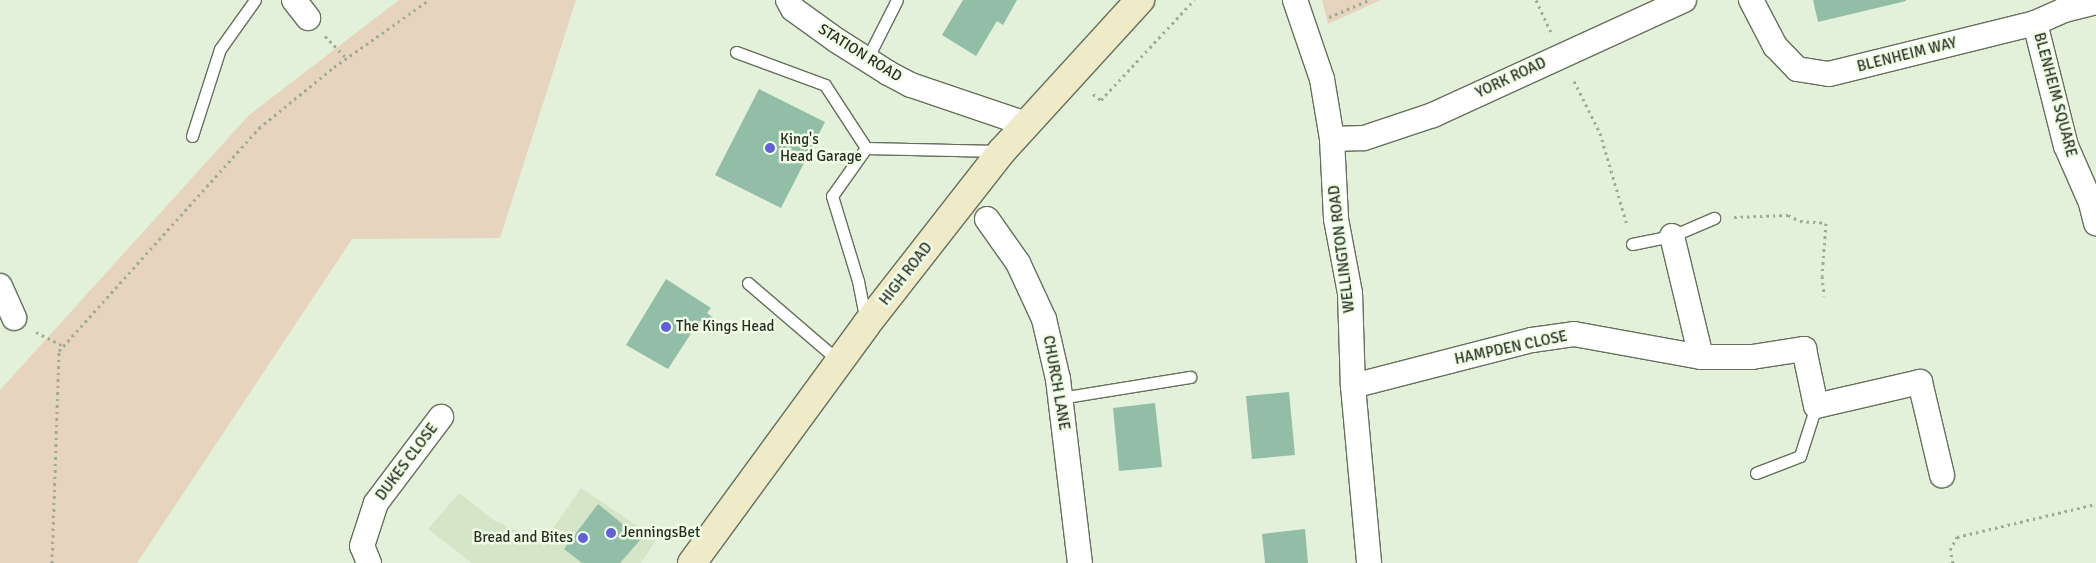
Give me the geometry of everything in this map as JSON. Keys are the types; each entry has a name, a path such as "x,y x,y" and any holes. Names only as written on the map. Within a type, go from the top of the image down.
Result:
{"main road":[{"name":"HIGH ROAD","path":"692,563 866,325 1002,151 1140,0"}],"street":[{"name":"STATION ROAD","path":"788,0 793,9 866,61 911,85 1026,124"},
{"name":"WELLINGTON ROAD","path":"1295,0 1322,79 1332,139 1336,219 1350,293 1353,386 1369,563"},
{"name":"YORK ROAD","path":"1332,139 1364,138 1432,114 1684,0"},
{"name":"BLENHEIM WAY","path":"1751,0 1775,46 1796,69 1829,74 2035,22 2064,10 2096,2"},
{"name":"BLENHEIM SQUARE","path":"2035,22 2066,146 2091,203 2096,223"},
{"name":"CHURCH LANE","path":"986,218 1018,264 1044,319 1060,398 1080,563"},
{"path":"1672,236 1701,357"},
{"path":"0,286 14,318"},
{"name":"HAMPDEN CLOSE","path":"1353,386 1532,340 1574,334 1701,357 1752,357 1804,349 1816,406"},
{"path":"1816,406 1920,382 1942,475"},
{"name":"DUKES CLOSE","path":"369,563 362,546 376,503 440,417"}],"lane":[{"path":"192,136 220,49 255,0"},
{"path":"866,61 897,0"},
{"path":"736,52 825,85 866,148"},
{"path":"866,148 1002,151"},
{"path":"866,148 832,196 858,281 866,325"},
{"path":"1632,244 1672,236 1714,218"},
{"path":"748,283 840,361"},
{"path":"1060,398 1190,378"},
{"path":"1756,473 1800,456 1816,406"}],"path":[{"path":"52,563 59,351 259,128 334,67 429,0"},
{"path":"1085,100 1091,93 1101,100 1194,0"},
{"path":"1324,20 1369,0"},
{"path":"1536,0 1600,134 1632,244"},
{"path":"1714,218 1788,214 1800,221 1826,223 1822,276 1824,296"},
{"path":"1953,563 1950,550 1957,537 2096,504"}],"shaded area":[{"path":"399,0 576,0 500,238 352,239 137,563 0,563 0,390 249,115"},
{"path":"1322,0 1381,0 1328,24"},
{"path":"581,488 657,539 641,563 472,563 428,529 459,493 495,521 543,542"}],"building":[{"path":"963,0 1017,0 1003,25 997,21 976,56 942,35"},
{"path":"1813,0 1906,0 1906,1 1818,22"},
{"name":"King's Head Garage","path":"759,89 825,122 781,208 715,175"},
{"name":"The Kings Head","path":"666,279 711,308 707,313 720,323 714,331 699,321 668,369 626,345"},
{"path":"1289,392 1295,455 1252,459 1246,396"},
{"path":"1155,403 1162,467 1119,471 1113,408"},
{"path":"598,504 641,539 620,563 582,563 564,549"},
{"path":"1305,529 1308,563 1265,563 1262,534"}],"place":[{"name":"King's Head Garage","path":"770,148"},
{"name":"The Kings Head","path":"666,327"},
{"name":"JenningsBet","path":"611,533"},
{"name":"Bread and Bites","path":"583,538"}]}
